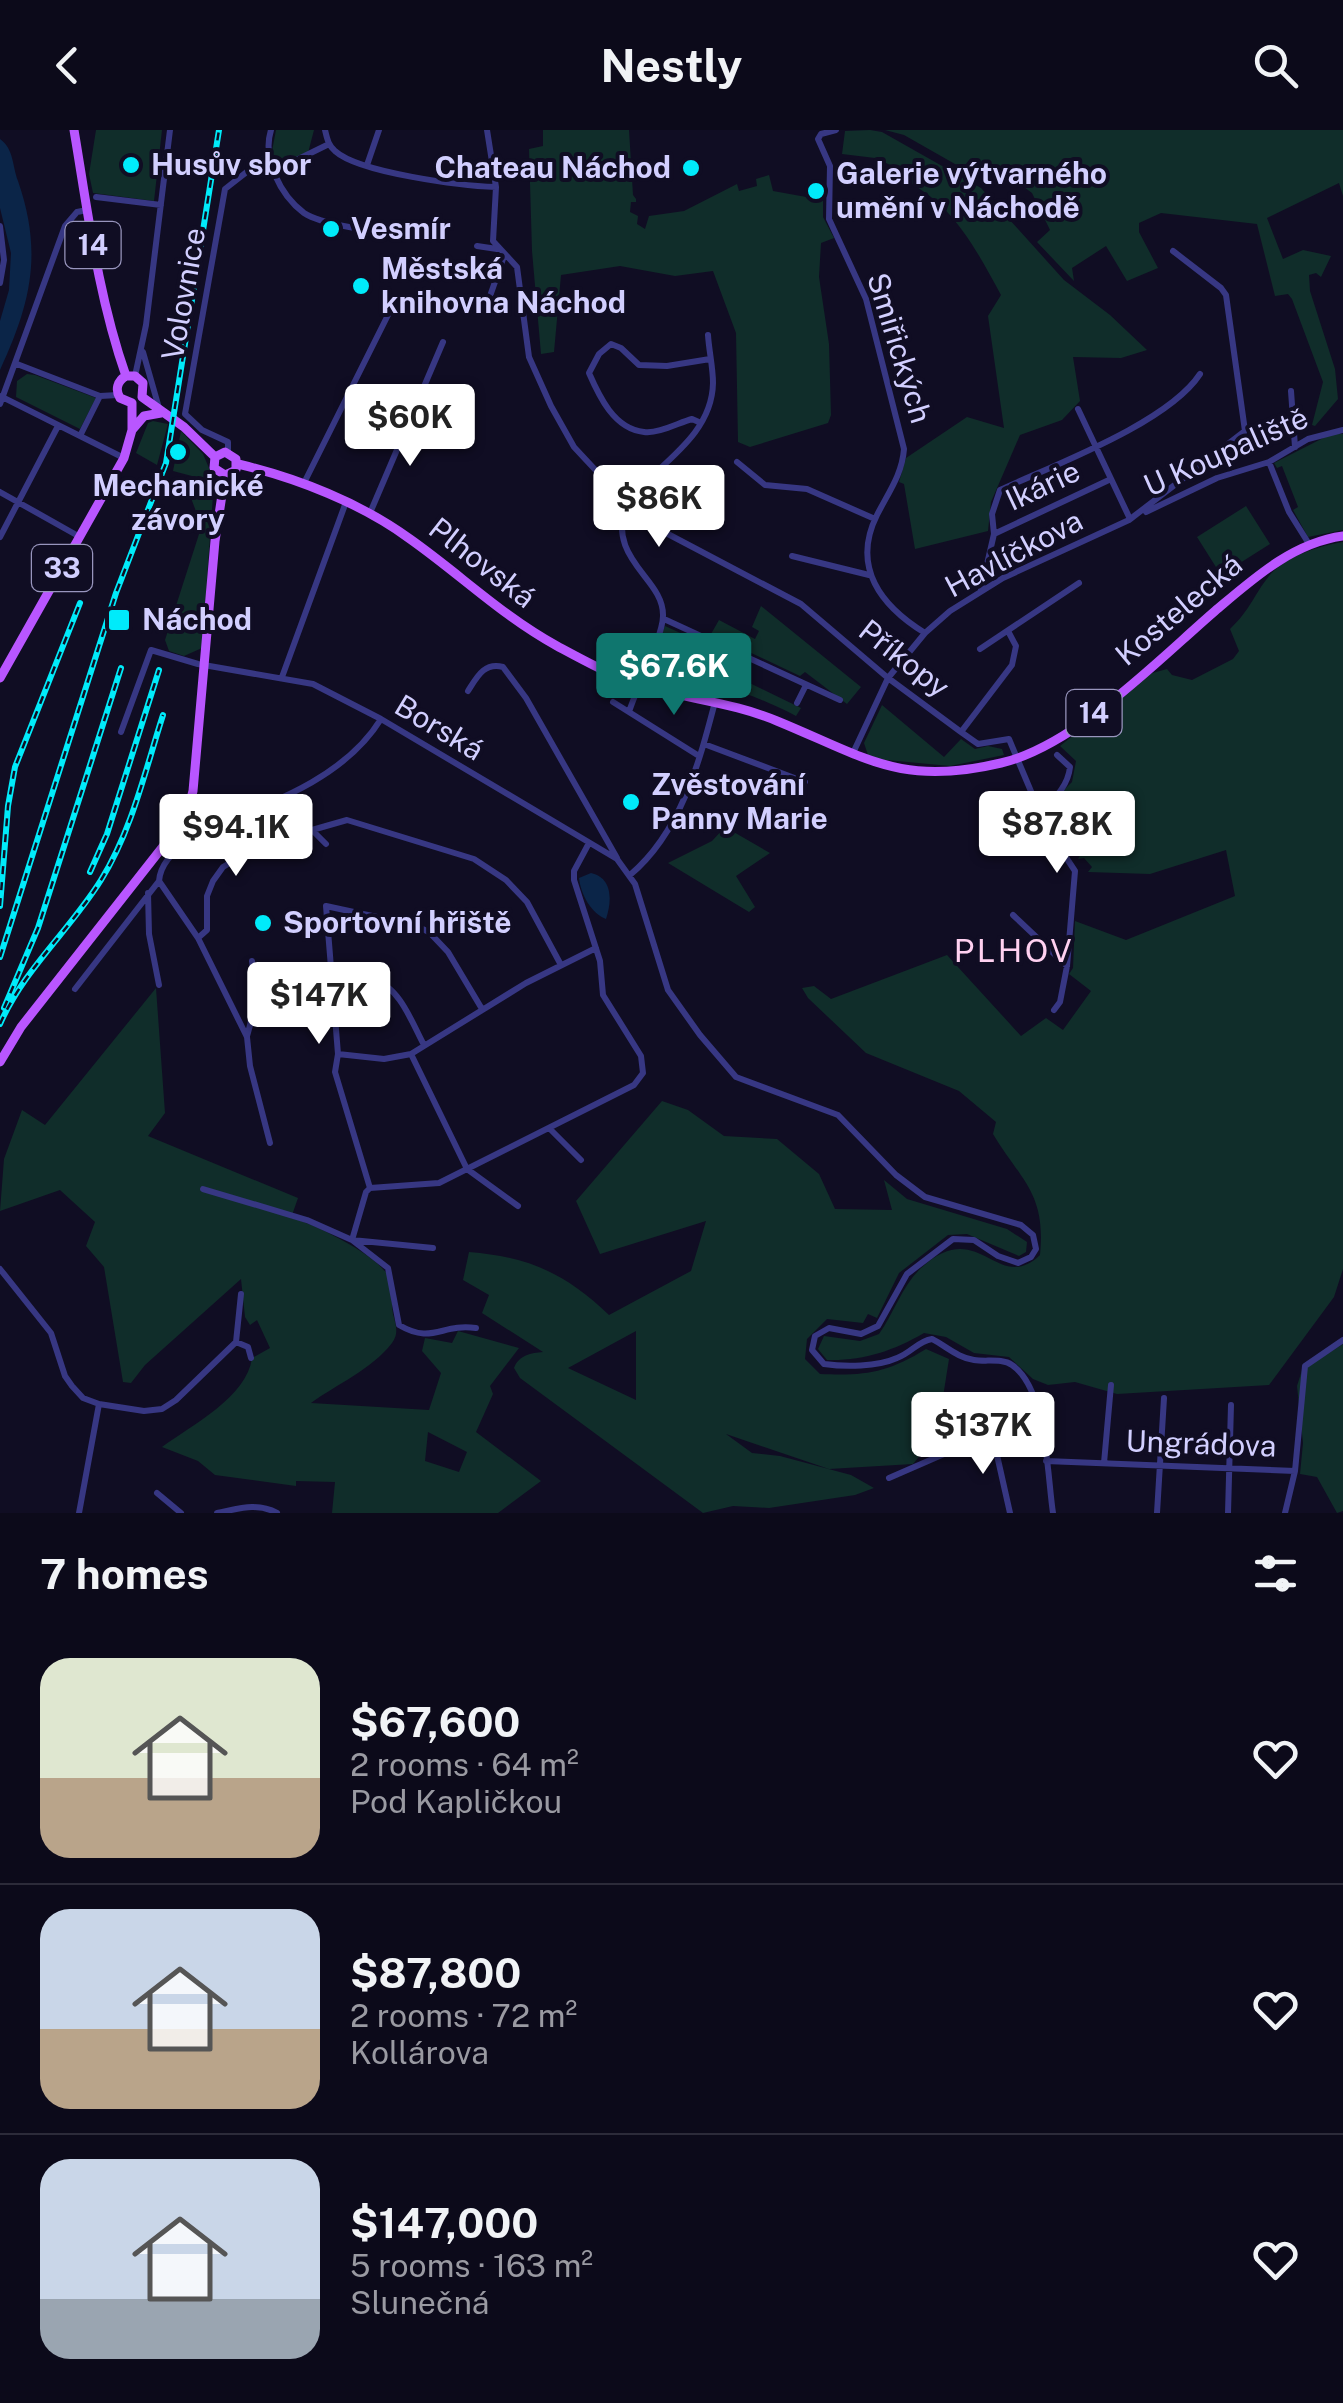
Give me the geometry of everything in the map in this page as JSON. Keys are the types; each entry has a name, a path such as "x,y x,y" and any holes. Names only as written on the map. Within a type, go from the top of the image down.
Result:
{"main road":[{"name":"14","path":"74,130 107,320 131,376 144,388 136,400"},
{"path":"131,376 117,386 124,401 136,400 161,413 184,427 215,456"},
{"name":"33","path":"0,678 124,458 136,400"},
{"path":"132,430 144,416 161,413"},
{"path":"215,456 228,452 234,456 238,464 234,472 225,475"},
{"path":"215,456 214,468 225,475"},
{"name":"Plhovská","path":"238,464 303,484 370,514 408,537 474,592 528,630 638,684"},
{"path":"0,1062 21,1027 180,824 192,797 202,664 225,475"},
{"name":"Kostelecká","path":"715,702 777,721 852,756 892,768 927,772 977,768 1019,758 1077,726 1246,584 1309,544 1343,536"},
{"name":"14","path":"638,684 715,702"}],"street":[{"path":"161,413 150,384 143,346 170,130"},
{"path":"270,130 267,156 295,204 307,215 392,232"},
{"path":"325,130 329,144 341,156 367,165 471,186 496,187"},
{"path":"367,165 379,130"},
{"path":"487,130 496,187 493,241 517,266 529,357 574,448 626,502"},
{"name":"Smiřických","path":"836,130 821,134 818,142 830,166 829,220 866,299 903,437 900,472 875,518 868,542 869,575"},
{"path":"274,171 329,144"},
{"name":"Volovnice","path":"228,452 228,443 202,430 185,414 225,189 267,156"},
{"path":"96,197 161,205"},
{"path":"87,210 76,212 65,226 1,399 124,458"},
{"path":"0,226 4,260 0,282"},
{"path":"476,246 501,252"},
{"name":"Havlíčkova","path":"852,756 888,678 925,634 981,590 1128,520 1242,434 1246,427 1226,296 1218,285 1173,251"},
{"path":"303,484 392,305 475,304 489,299 501,252"},
{"path":"629,712 664,619 658,598 625,545 621,529 626,502 701,424 712,392 708,335"},
{"path":"370,514 442,342"},
{"path":"701,424 692,419 643,432 614,416 604,405 589,373 599,354 611,344 639,365 666,366 710,359"},
{"path":"131,376 143,346"},
{"path":"17,364 100,396 118,395"},
{"path":"981,590 994,534 992,514 1000,490 1095,446 1179,399 1200,374"},
{"path":"1292,391 1295,447"},
{"path":"80,436 100,396"},
{"path":"1078,409 1128,520"},
{"path":"412,418 468,444"},
{"path":"0,537 58,426"},
{"name":"U Koupaliště","path":"1128,520 1217,478 1269,462 1319,435 1343,430"},
{"path":"737,462 765,485 807,489 875,518"},
{"path":"1269,462 1289,512 1309,544"},
{"name":"Ikárie","path":"994,534 1111,480"},
{"path":"186,482 222,489"},
{"path":"0,492 80,537"},
{"path":"282,676 346,502"},
{"name":"Příkopy","path":"626,502 666,534 801,604 888,678 961,732 1012,665 1016,646 1008,631"},
{"path":"792,556 869,575 903,620 925,634"},
{"name":"Příkopy","path":"980,649 1079,582"},
{"path":"664,619 840,700"},
{"name":"Borská","path":"121,732 154,651 313,684 381,719 618,860 630,875"},
{"path":"468,690 490,666 503,667 526,698 618,860"},
{"path":"797,702 806,685"},
{"path":"613,702 700,756"},
{"path":"715,702 700,756 673,822 630,875 668,990 724,1065 748,1084 838,1115 914,1191 1028,1228 1036,1240 1032,1257 1018,1264 974,1240 953,1239 907,1274 878,1326 861,1334 829,1328 815,1336 812,1350 824,1364 880,1363 932,1339 963,1358 1008,1362 1028,1386 1038,1413 1053,1513"},
{"path":"270,1144 246,1037 198,938 159,881 159,873 176,848 196,832 289,793 336,768 372,734 381,719"},
{"path":"961,732 978,744 1008,739 1040,814 1076,871 1067,966 1060,1002 1054,1010"},
{"path":"704,744 806,782"},
{"path":"1040,814 1071,772 1057,755"},
{"path":"198,938 208,930 207,896 223,867 238,858 347,820 461,854 497,874 527,902 561,965"},
{"path":"180,824 196,832"},
{"path":"312,830 326,844"},
{"path":"352,1240 370,1188 435,1185 634,1085 643,1073 641,1056 604,994 596,948 574,880 574,871 589,843"},
{"path":"75,989 159,881"},
{"path":"148,892 159,985"},
{"path":"370,1188 335,1072 338,1054 326,906 429,932 448,952 482,1009"},
{"path":"1013,915 1067,966"},
{"path":"338,1054 384,1059 410,1054 482,1009 596,948"},
{"path":"246,1037 253,1012 252,961"},
{"path":"332,980 386,985 424,1045"},
{"path":"410,1054 466,1169 518,1206"},
{"path":"549,1128 581,1160"},
{"path":"203,1189 307,1220 352,1240 388,1268 399,1325 416,1335 458,1326 476,1328"},
{"path":"352,1240 433,1248"},
{"path":"0,1268 53,1337 65,1376 83,1398 144,1411 162,1409 176,1400 236,1342 241,1294"},
{"path":"1285,1513 1294,1471 1305,1366 1343,1340"},
{"path":"236,1342 246,1344 251,1358"},
{"path":"1104,1463 1111,1385"},
{"path":"1157,1513 1164,1398"},
{"path":"79,1513 99,1404"},
{"path":"1228,1513 1231,1405"},
{"path":"889,1478 1038,1413"},
{"path":"992,1434 1010,1513"},
{"name":"Ungrádova","path":"1046,1460 1294,1471"},
{"path":"158,1493 182,1513"},
{"path":"218,1513 248,1506 274,1511"}],"green space":[{"path":"96,130 162,130 154,201 93,193 89,174"},
{"path":"276,130 314,130 308,153 277,168 272,151"},
{"path":"543,130 629,130 636,199 631,202 630,212 638,216 637,224 645,229 649,216 684,211 737,184 739,191 757,186 756,179 769,175 773,191 823,200 823,217 834,238 821,243 819,277 829,344 828,423 750,447 738,442 736,333 713,271 675,276 620,266 561,275 554,352 541,354 529,149 543,146"},
{"path":"885,130 1343,130 1343,196 1339,183 1267,218 1283,259 1303,250 1331,256 1321,277 1316,273 1309,275 1310,291 1335,369 1338,399 1312,425 1323,382 1292,299 1288,294 1275,296 1257,224 1161,213 1139,223 1139,232 1158,268 1127,281 1106,246 1072,268 1074,281 1037,242 1050,230 1032,193 997,167 969,172 904,135"},
{"path":"845,131 882,132 981,188 1064,280 1147,350 1121,358 1073,357 1080,401 1062,420 1020,435 991,502 988,531 915,549 904,484 899,482 906,458 967,417 1004,428 988,316 1001,295 959,225 932,198 896,176 897,168 875,158 842,154"},
{"path":"27,374 96,398 80,429 16,397 17,381"},
{"path":"148,423 168,424 157,465 136,453"},
{"path":"181,431 203,454 212,475 207,480 173,471"},
{"path":"1331,434 1343,434 1343,530 1308,537 1293,510 1298,507 1282,466 1277,468 1274,463"},
{"path":"199,488 213,495 202,648 184,656 169,651 165,640 200,531 191,498"},
{"path":"1246,506 1270,544 1221,575 1197,537"},
{"path":"1343,542 1343,1269 1334,1297 1269,1385 1117,1394 1075,1382 1048,1385 1033,1379 1009,1357 974,1353 946,1337 924,1333 877,1354 827,1360 818,1349 824,1336 860,1341 879,1334 914,1275 941,1254 958,1249 1011,1267 1025,1265 1040,1255 1041,1234 1030,1189 993,1134 996,1122 959,1091 866,1053 802,988 814,986 831,999 947,955 1021,1036 1046,1018 1063,1030 1091,991 1069,974 1073,968 1075,921 1126,940 1235,896 1226,850 1150,874 1088,872 1092,867 1084,858 1078,859 1090,838 1106,826 1095,812 1092,814 1080,803 1069,801 1064,790 1072,782 1076,761 1060,746 1149,674 1167,669 1172,675 1192,680 1233,659 1239,651 1230,629 1269,576 1294,558"},
{"path":"761,606 861,687 847,704 805,672 800,676 711,634 719,620 755,639 759,631 752,627"},
{"path":"665,626 709,646 702,660 801,708 796,716 730,689 664,679 647,672"},
{"path":"882,705 944,757 961,739 975,749 1002,749 1004,755 950,766 876,759 868,755 864,743"},
{"path":"725,827 770,853 736,876 755,907 749,912 668,863 712,841"},
{"path":"156,988 165,1113 148,1136 298,1198 291,1218 359,1250 382,1268 390,1280 394,1340 364,1369 311,1403 429,1410 441,1373 422,1351 425,1338 452,1343 458,1331 519,1348 490,1386 493,1394 476,1432 541,1481 498,1513 332,1513 335,1482 296,1481 296,1486 215,1475 198,1461 162,1447 229,1397 248,1372 252,1358 270,1348 257,1320 250,1325 245,1317 241,1279 145,1365 131,1383 123,1382 104,1267 86,1246 95,1222 60,1190 0,1211 4,1159 22,1110 45,1125","holes":["428,1432 467,1452 459,1472 425,1461"]},
{"path":"662,1101 688,1110 724,1136 777,1139 819,1174 835,1209 892,1210 884,1180 907,1199 1007,1229 1027,1242 1026,1252 1019,1256 967,1234 948,1235 899,1273 877,1318 868,1314 863,1323 827,1319 807,1339 805,1359 820,1374 875,1371 926,1349 949,1359 937,1435 913,1464 829,1469 726,1434 752,1453 780,1456 851,1475 874,1488 855,1495 769,1508 733,1506 703,1513 520,1378 514,1368 519,1360 543,1352 482,1313 489,1295 463,1280 469,1252 510,1258 561,1278 609,1315 691,1271 706,1221 600,1254 576,1201","holes":["636,1331 636,1400 568,1368"]},
{"path":"1343,1344 1343,1511 1337,1513 1317,1477 1300,1474 1303,1443 1297,1386 1302,1370"}],"water":[{"path":"0,139 10,152 26,207 31,255 26,300 0,370 0,321 9,290 11,253 0,208"},
{"path":"591,873 603,880 609,891 606,919 591,908 582,891 579,878"}],"railway":[{"path":"0,957 116,593 166,463 219,130"},
{"path":"0,906 15,767 80,603"},
{"path":"4,1008 38,928 121,668"},
{"path":"90,872 107,834 159,670"},
{"path":"0,1024 34,967 89,898 112,861 137,800 163,715"}],"place":[{"name":"Husův sbor","path":"131,165"},
{"name":"Chateau Náchod","path":"691,168"},
{"name":"Galerie výtvarného umění v Náchodě","path":"816,191"},
{"name":"Vesmír","path":"331,229"},
{"name":"Městská knihovna Náchod","path":"361,286"},
{"name":"Mechanické závory","path":"178,452"},
{"name":"Náchod","path":"119,620"},
{"name":"Zvěstování Panny Marie","path":"631,802"},
{"name":"Sportovní hřiště","path":"263,923"}],"district":[{"name":"PLHOV","path":"1014,951"}]}
